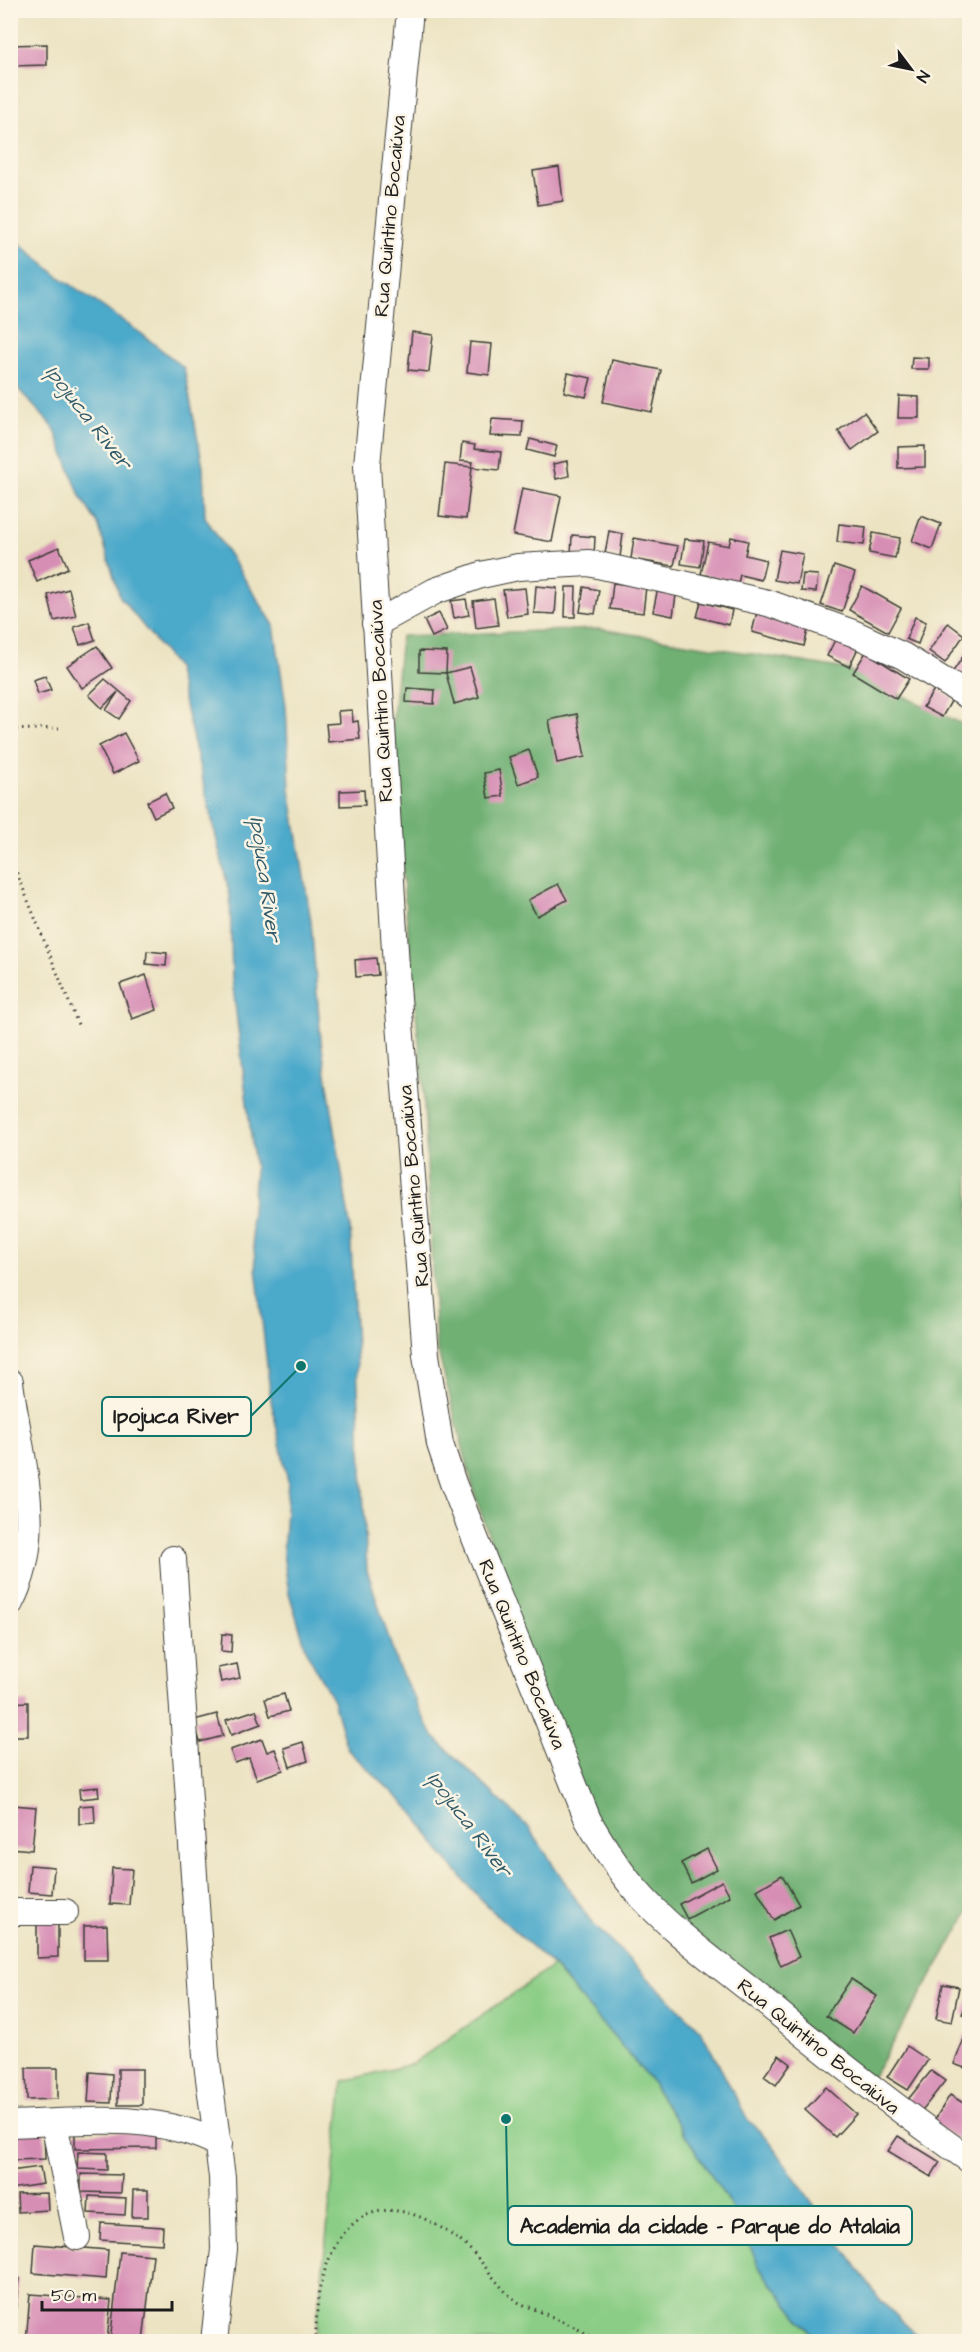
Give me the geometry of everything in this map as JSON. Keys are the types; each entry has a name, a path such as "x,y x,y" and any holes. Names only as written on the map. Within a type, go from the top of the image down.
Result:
{"street":[{"name":"Rua Quintino Bocaiúva","path":"410,10 367,465 397,985 426,1354 440,1444 453,1483 588,1820 609,1856 647,1902 700,1950 874,2093 969,2160"},
{"path":"375,624 435,591 481,574 518,567 589,564 768,603 832,625 903,656 969,697"},
{"path":"10,1382 13,1434 29,1502 30,1530 27,1558 19,1588 10,1604"},
{"path":"173,1559 197,1936 207,2056 219,2144 224,2249 214,2342"},
{"path":"10,1912 65,1912"},
{"path":"10,2124 142,2121 201,2134 219,2144"},
{"path":"54,2123 77,2236"}],"path":[{"path":"10,729 59,728"},
{"path":"10,856 79,1027"},
{"path":"315,2342 320,2289 342,2235 355,2220 377,2211 387,2210 410,2213 442,2229 482,2261 513,2299 573,2325 600,2342"}],"green space":[{"path":"600,629 846,669 969,727 969,1912 870,2081 653,1903 582,1813 475,1495 436,1344 423,1085 390,746 401,636"},
{"path":"553,1966 648,2077 733,2209 761,2270 817,2341 315,2342 343,2081 412,2064"}],"water":[{"path":"11,236 57,275 142,334 184,368 203,466 205,517 274,625 286,706 290,789 311,921 321,1041 350,1225 367,1570 397,1664 433,1736 529,1828 591,1922 700,2029 748,2120 768,2139 879,2299 923,2341 817,2341 761,2270 733,2209 648,2077 553,1966 486,1905 444,1857 414,1813 347,1749 333,1700 308,1655 289,1593 283,1554 288,1481 271,1401 251,1223 255,1169 232,979 230,896 176,667 120,597 98,524 80,496 54,428 11,381"}],"building":[{"path":"47,44 47,65 10,66 10,45"},
{"path":"559,167 563,201 538,205 533,171"},
{"path":"412,332 433,335 429,372 408,370"},
{"path":"470,342 492,344 489,375 467,372"},
{"path":"912,357 929,358 929,369 911,369"},
{"path":"612,360 661,370 652,412 603,402"},
{"path":"568,373 591,378 586,397 564,392"},
{"path":"899,396 919,397 919,418 898,418"},
{"path":"864,412 878,431 852,450 838,431"},
{"path":"492,419 523,421 522,437 490,436"},
{"path":"530,439 557,446 554,457 527,450"},
{"path":"462,443 475,445 474,449 501,452 499,470 472,467 473,462 460,461"},
{"path":"925,446 925,467 898,468 898,447"},
{"path":"567,461 569,476 556,479 553,464"},
{"path":"445,464 472,467 466,519 439,516"},
{"path":"522,488 561,496 552,542 513,535"},
{"path":"921,516 941,524 932,549 912,541"},
{"path":"839,524 866,527 864,545 837,542"},
{"path":"609,531 623,534 620,557 605,554"},
{"path":"873,533 900,538 895,558 869,553"},
{"path":"572,535 595,537 594,556 571,555"},
{"path":"731,537 748,541 745,555 766,560 761,580 740,575 738,583 701,574 708,542 729,546"},
{"path":"634,538 678,546 674,566 631,559"},
{"path":"685,539 704,541 700,567 681,564"},
{"path":"59,547 68,568 37,582 28,560"},
{"path":"780,550 803,554 797,584 774,580"},
{"path":"834,566 855,573 842,612 821,605"},
{"path":"803,574 818,575 816,592 801,591"},
{"path":"613,583 646,587 643,613 610,609"},
{"path":"536,586 557,588 555,614 534,613"},
{"path":"862,586 901,608 888,632 849,610"},
{"path":"566,587 576,587 575,617 565,617"},
{"path":"584,587 599,590 595,614 580,612"},
{"path":"525,588 528,614 507,617 503,590"},
{"path":"69,589 76,616 54,621 48,595"},
{"path":"657,592 676,595 673,616 653,612"},
{"path":"494,598 498,625 476,628 473,601"},
{"path":"466,599 469,615 454,618 451,601"},
{"path":"701,602 732,610 729,625 697,617"},
{"path":"757,612 809,626 804,646 752,632"},
{"path":"439,613 447,630 432,637 424,620"},
{"path":"915,617 926,622 918,644 906,639"},
{"path":"89,622 95,640 80,645 74,627"},
{"path":"948,623 964,635 945,663 929,651"},
{"path":"837,636 859,646 849,667 827,656"},
{"path":"97,646 112,668 82,688 67,666"},
{"path":"970,646 970,676 966,681 952,673"},
{"path":"419,651 447,652 446,673 419,672"},
{"path":"866,652 909,679 896,699 853,673"},
{"path":"470,667 479,697 454,704 446,673"},
{"path":"45,676 51,690 38,694 33,680"},
{"path":"105,679 131,701 119,719 106,710 118,692 102,708 89,695"},
{"path":"407,688 435,690 434,704 406,702"},
{"path":"935,688 953,698 942,717 923,707"},
{"path":"352,710 353,722 358,721 360,739 328,742 326,724 339,723 338,711"},
{"path":"577,714 585,757 557,763 549,720"},
{"path":"124,733 139,761 113,774 99,746"},
{"path":"529,750 538,777 518,784 509,757"},
{"path":"499,770 503,796 488,798 484,773"},
{"path":"364,790 365,805 340,806 340,791"},
{"path":"165,793 172,808 154,817 147,802"},
{"path":"558,884 567,900 537,916 528,900"},
{"path":"147,951 167,953 166,966 146,964"},
{"path":"376,958 378,975 356,977 355,960"},
{"path":"146,975 157,1010 132,1019 120,984"},
{"path":"222,1634 232,1635 231,1652 221,1651"},
{"path":"237,1664 240,1678 221,1682 218,1668"},
{"path":"284,1694 289,1711 270,1716 265,1699"},
{"path":"28,1702 28,1736 10,1736 10,1703"},
{"path":"256,1710 261,1724 231,1735 226,1720"},
{"path":"217,1714 223,1736 200,1742 194,1720"},
{"path":"262,1739 267,1752 275,1749 283,1770 257,1779 249,1758 235,1763 230,1750"},
{"path":"303,1742 308,1761 290,1767 284,1748"},
{"path":"98,1787 99,1797 80,1799 79,1789"},
{"path":"13,1805 36,1807 32,1850 10,1848"},
{"path":"94,1805 95,1823 79,1824 79,1806"},
{"path":"707,1849 717,1869 691,1883 681,1863"},
{"path":"30,1865 54,1867 52,1894 28,1892"},
{"path":"112,1868 132,1869 129,1905 110,1904"},
{"path":"782,1875 799,1905 774,1920 757,1890"},
{"path":"722,1881 730,1896 687,1919 679,1904"},
{"path":"58,1920 58,1957 37,1958 37,1921"},
{"path":"107,1925 108,1960 84,1960 84,1926"},
{"path":"787,1930 799,1957 781,1966 769,1938"},
{"path":"851,1979 877,1996 853,2033 826,2016"},
{"path":"943,1984 959,1987 952,2022 936,2019"},
{"path":"970,1994 970,2017 962,2014"},
{"path":"966,2033 970,2034 970,2070 954,2064"},
{"path":"907,2046 928,2060 908,2090 887,2077"},
{"path":"779,2055 791,2064 776,2085 764,2076"},
{"path":"26,2068 58,2068 58,2099 27,2100"},
{"path":"118,2069 142,2069 142,2105 118,2105"},
{"path":"931,2071 945,2081 920,2113 906,2102"},
{"path":"90,2072 112,2074 111,2103 88,2102"},
{"path":"826,2087 856,2114 835,2137 805,2110"},
{"path":"950,2095 970,2107 970,2127 961,2141 932,2124"},
{"path":"44,2127 45,2159 12,2160 11,2128"},
{"path":"156,2132 156,2148 75,2149 75,2133"},
{"path":"898,2136 940,2162 931,2177 888,2151"},
{"path":"78,2152 107,2153 107,2170 77,2169"},
{"path":"40,2167 43,2184 10,2189 10,2171"},
{"path":"81,2174 122,2175 121,2193 81,2192"},
{"path":"133,2190 148,2190 148,2217 132,2217"},
{"path":"47,2193 48,2210 18,2212 17,2194"},
{"path":"89,2196 126,2198 125,2215 88,2213"},
{"path":"101,2223 163,2227 162,2244 100,2240"},
{"path":"35,2244 108,2250 106,2279 33,2273"},
{"path":"120,2252 153,2255 143,2342 110,2342"},
{"path":"10,2278 19,2278 12,2339 10,2339"},
{"path":"30,2294 111,2300 107,2342 26,2342"}],"place":[{"name":"Ipojuca River","path":"301,1366"},
{"name":"Academia da cidade - Parque do Atalaia","path":"506,2119"}]}
